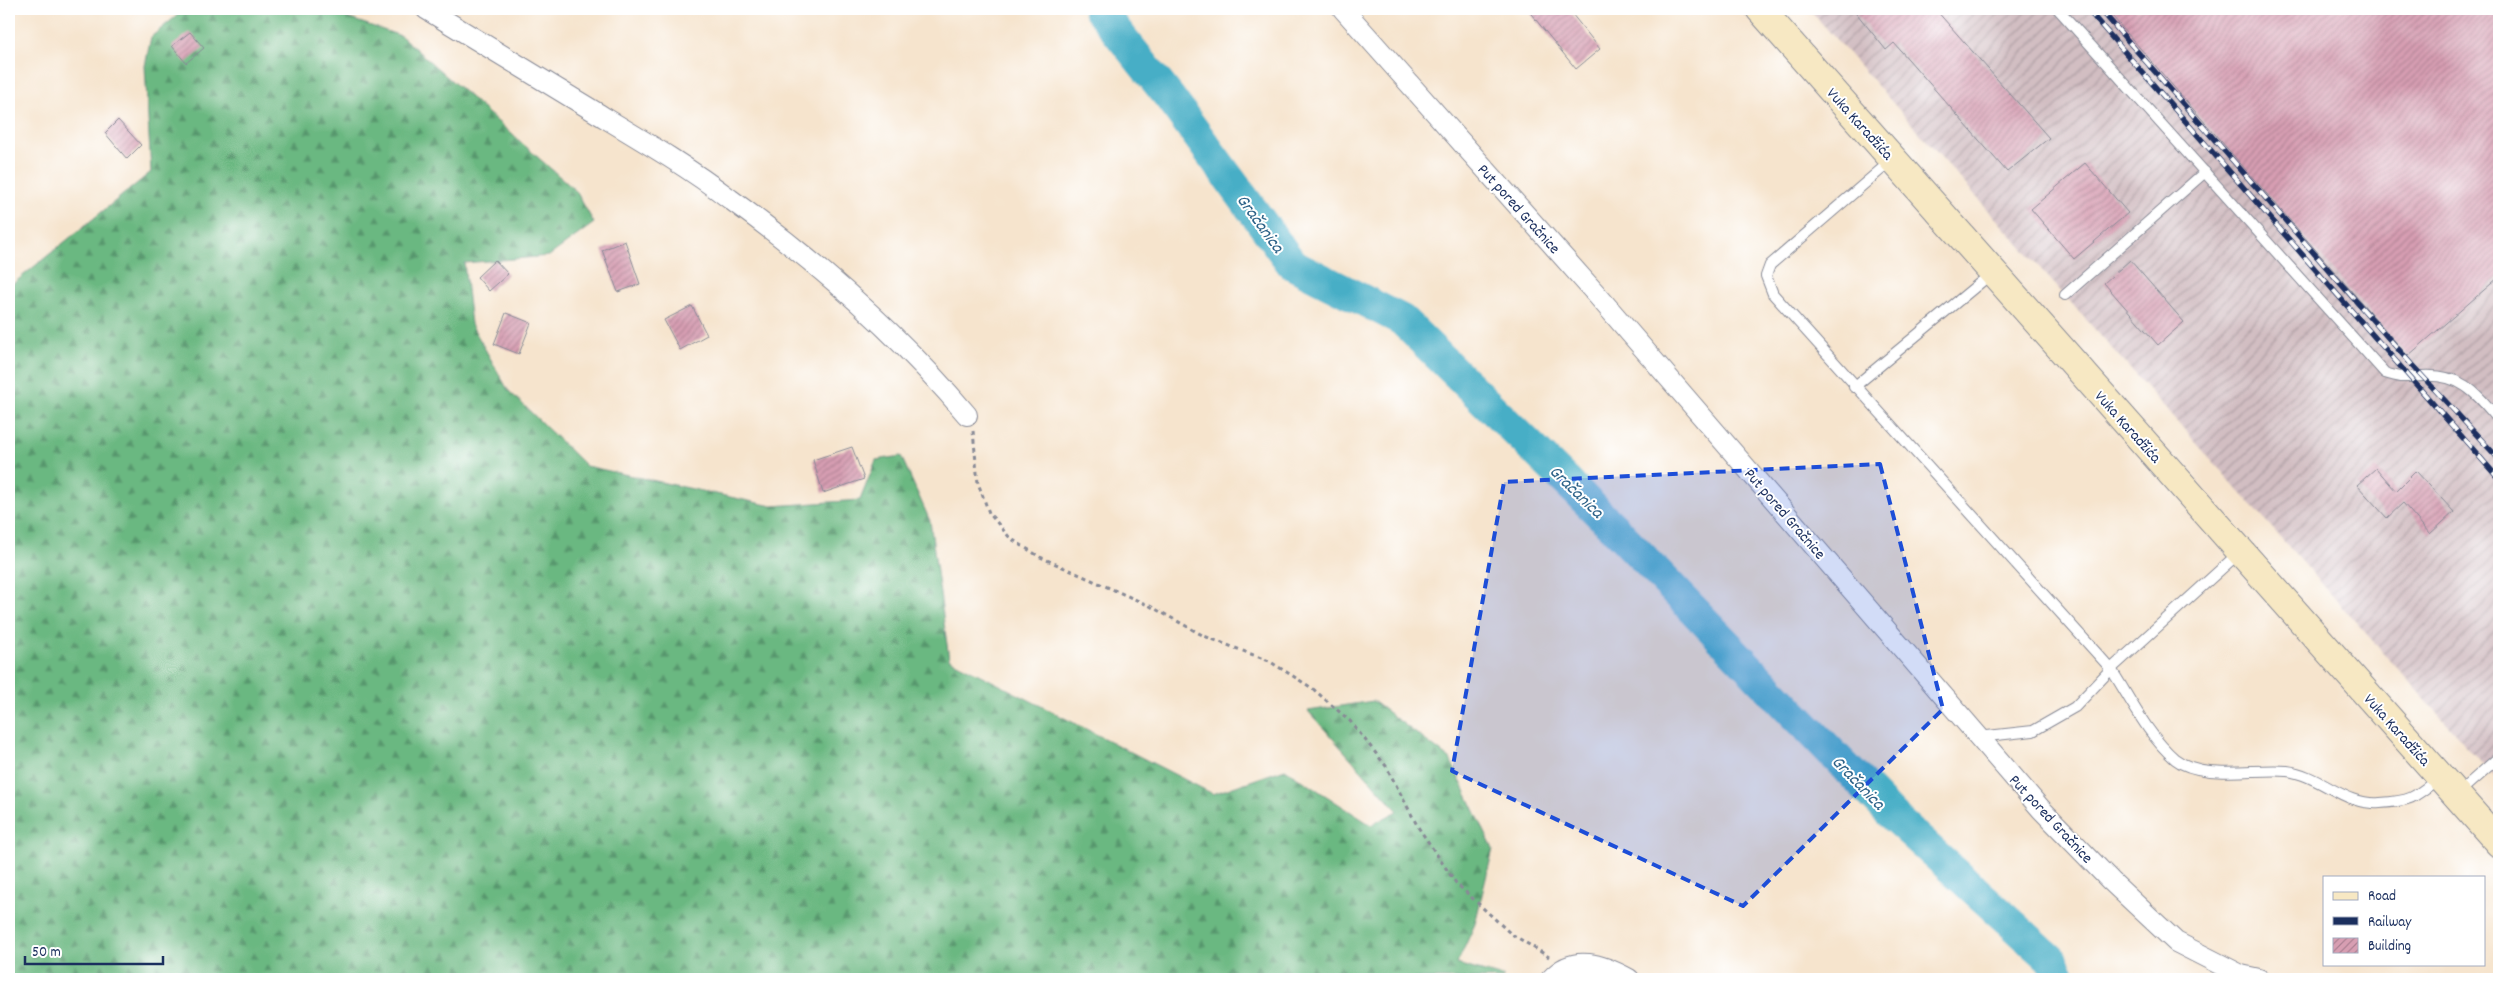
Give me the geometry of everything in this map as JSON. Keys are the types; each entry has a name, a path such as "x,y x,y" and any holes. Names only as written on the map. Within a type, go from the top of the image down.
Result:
{"street":[{"path":"426,9 668,157 730,199 834,281 892,334 935,377 967,414"},
{"name":"Put pored Gračnice","path":"1343,9 1598,296 2041,809 2111,881 2176,942 2241,974 2259,979"},
{"name":"Vuka Karadžića","path":"1760,9 2499,843"},
{"path":"1551,979 1567,966 1583,962 1598,965 1629,979"}],"lane":[{"path":"2058,9 2385,373 2404,379 2442,376 2459,381 2474,391 2499,420"},
{"path":"1893,160 1770,265 1766,276 1772,294 1854,387 2111,669 2155,736 2176,759 2192,768 2288,771 2318,781 2355,800 2377,804 2412,800 2448,786 2499,757"},
{"path":"2065,294 2205,172"},
{"path":"1854,387 1993,272"},
{"path":"1978,737 2033,731 2076,707 2111,669 2240,552"}],"path":[{"path":"967,414 974,433 978,483 988,513 1010,538 1040,557 1150,606 1204,636 1269,661 1312,688 1350,721 1386,766 1418,827 1456,883 1510,933 1540,953 1567,966"}],"highlighted area":[{"path":"1880,464 1943,709 1743,906 1452,771 1504,482"}],"shaded area":[{"path":"1809,9 2499,9 2499,780 2479,760"}],"green space":[{"path":"185,9 321,9 401,36 576,191 594,223 549,256 464,263 471,324 508,390 586,466 772,506 860,500 876,460 901,456 930,521 949,659 1213,794 1285,769 1371,825 1398,811 1308,711 1373,701 1450,759 1493,849 1475,924 1457,964 1503,977 1503,979 9,979 9,287 151,172 145,66 151,37"}],"building":[{"path":"1527,9 1568,9 1600,49 1576,69"},
{"path":"1853,9 1935,9 2049,138 2007,172 1894,43 1886,50"},
{"path":"2106,9 2499,9 2499,277 2408,356"},
{"path":"190,32 204,48 186,63 172,46"},
{"path":"118,120 141,145 127,159 105,133"},
{"path":"2085,163 2128,213 2074,259 2031,209"},
{"path":"625,241 640,284 618,292 602,250"},
{"path":"495,260 508,274 489,291 477,277"},
{"path":"2130,260 2184,322 2158,345 2104,283"},
{"path":"692,306 707,335 680,350 664,320"},
{"path":"506,313 531,323 519,354 494,344"},
{"path":"852,447 864,479 823,493 813,460"},
{"path":"2376,468 2396,491 2416,471 2454,512 2430,534 2403,503 2387,518 2357,485"}],"waterway":[{"name":"Gračanica","path":"1099,9 1170,98 1292,264 1402,320 1620,534 1896,819 2052,960 2061,979"}],"railway":[{"path":"2087,9 2499,479"},
{"path":"2100,9 2412,365 2499,459"}]}
